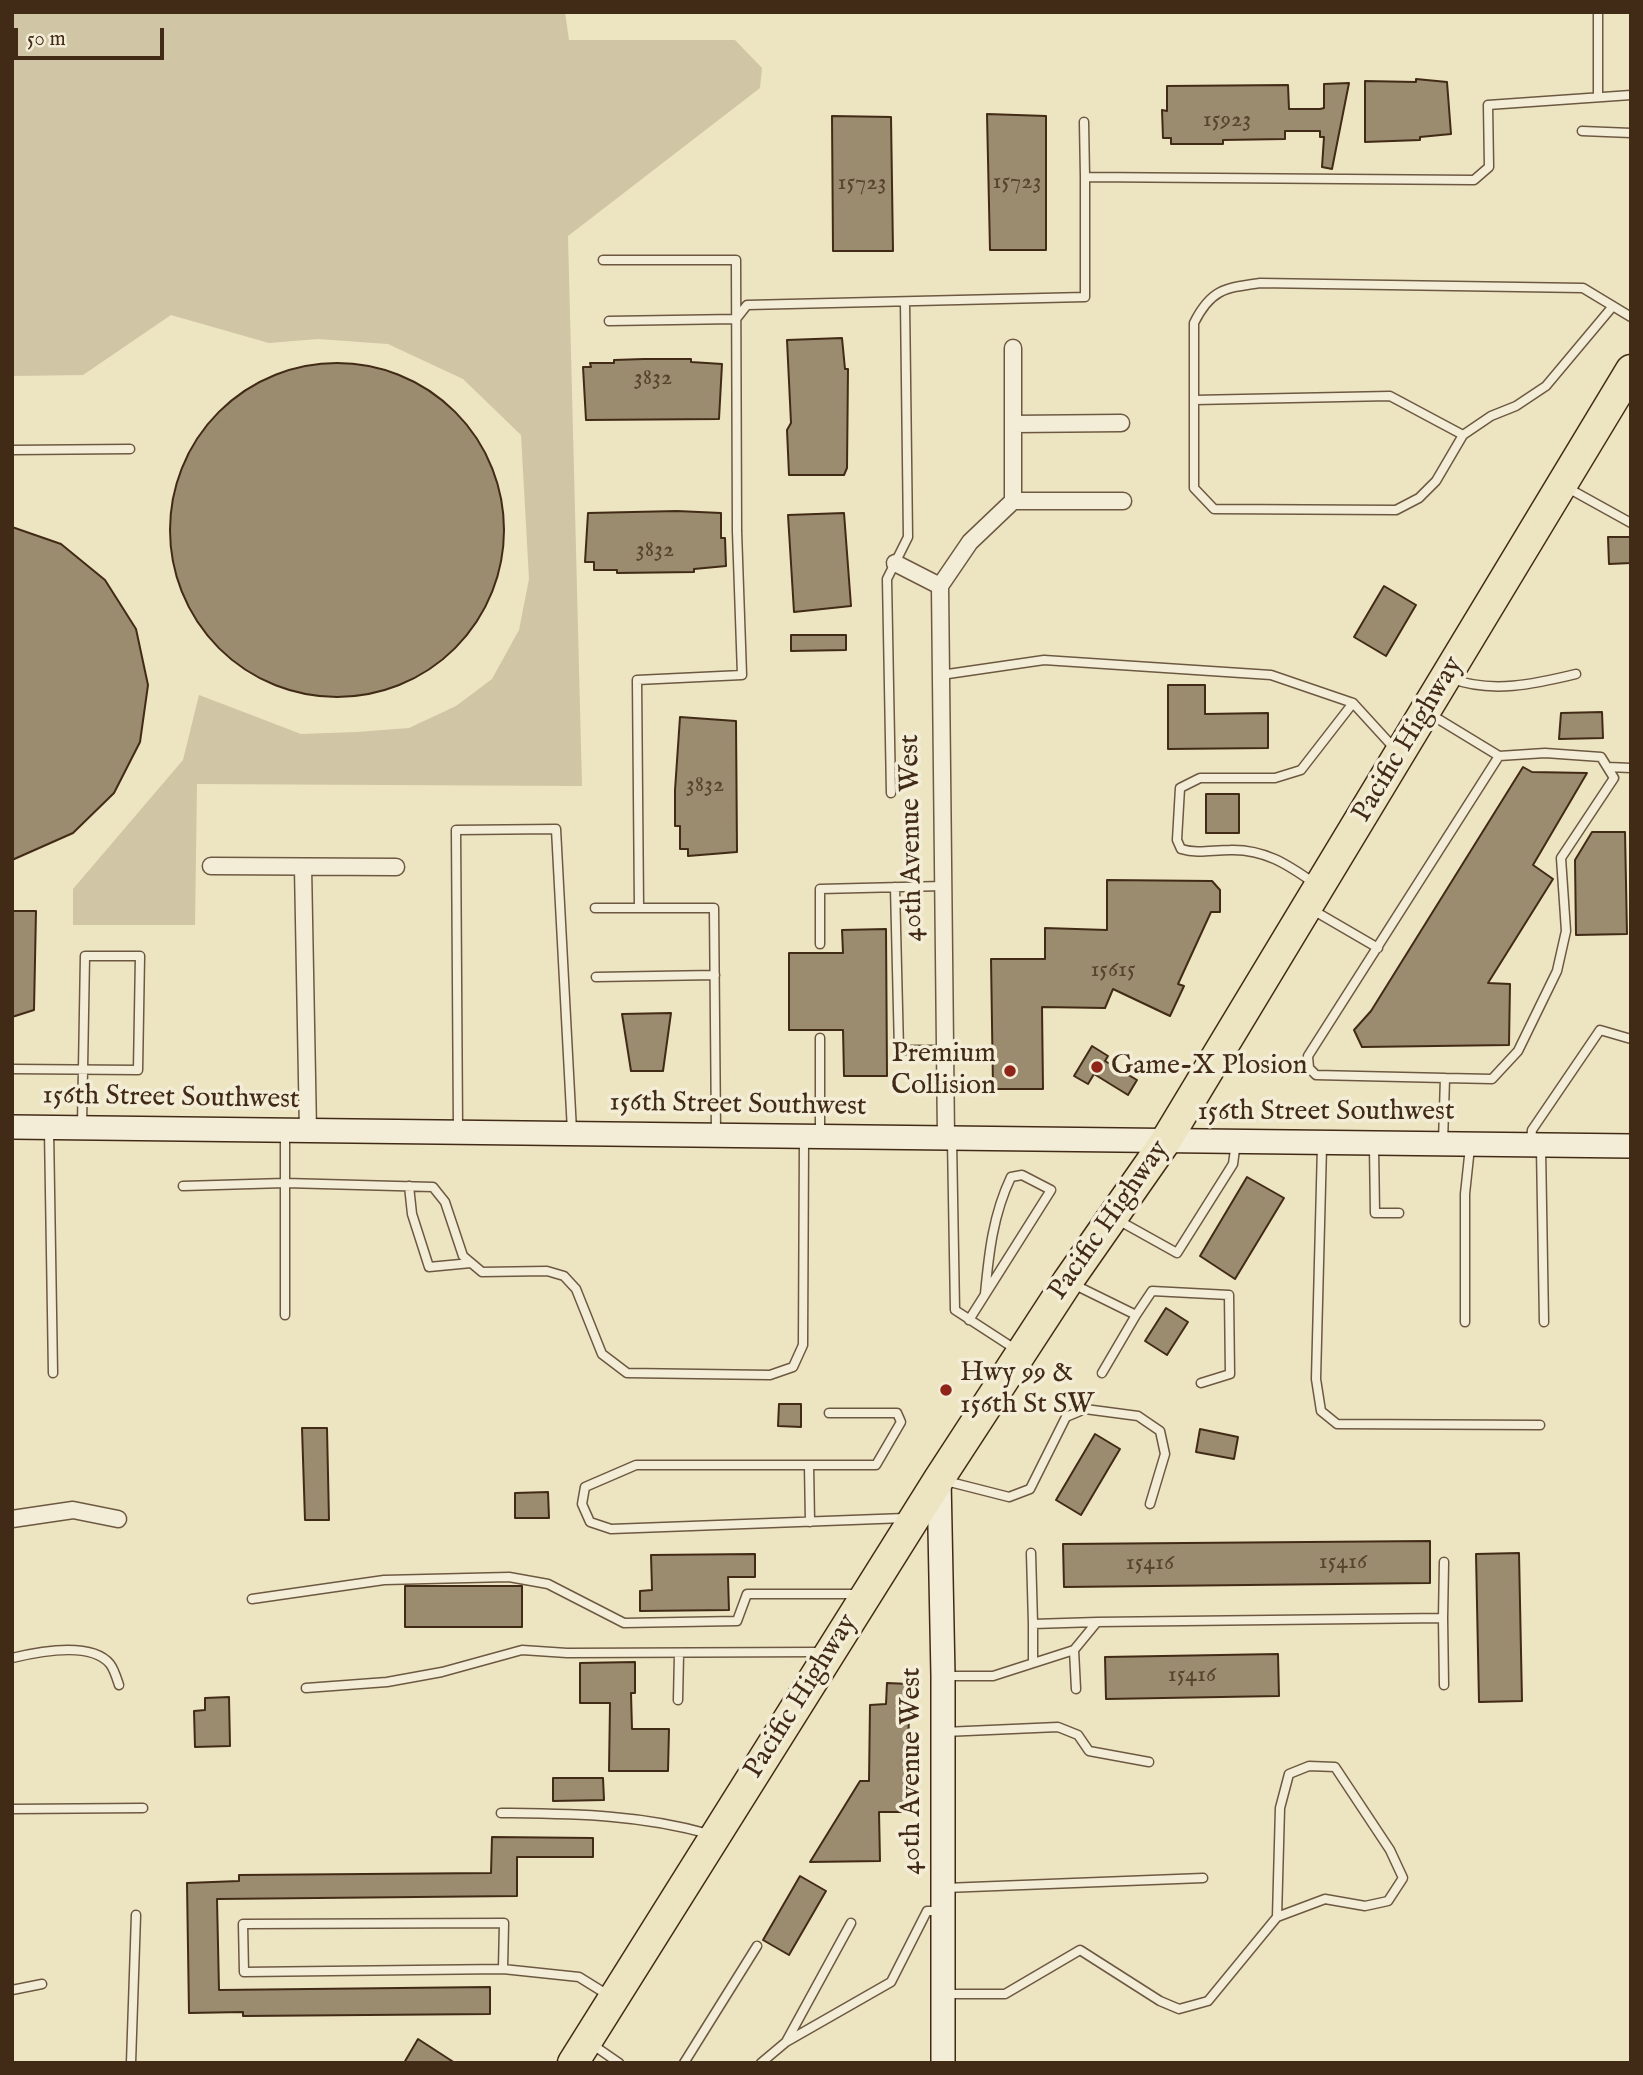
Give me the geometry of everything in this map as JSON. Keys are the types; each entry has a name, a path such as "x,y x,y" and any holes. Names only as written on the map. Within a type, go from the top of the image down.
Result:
{"highway":[{"name":"Pacific Highway","path":"580,2052 939,1479 1068,1281 1165,1142 1427,712 1561,483 1617,401 1631,370"}],"street":[{"path":"1013,348 1013,501"},
{"path":"1013,424 1121,423"},
{"path":"895,563 940,586 970,542 1013,501 1124,501"},
{"name":"40th Avenue West","path":"940,586 945,1050 949,1139"},
{"path":"211,866 396,867"},
{"path":"297,1130 303,867"},
{"name":"156th Street Southwest","path":"12,1126 1631,1146"},
{"name":"40th Avenue West","path":"939,1479 943,1675 943,2063"},
{"path":"12,1519 73,1510 118,1518"}],"lane":[{"path":"1598,12 1598,96"},
{"path":"1085,177 1474,180 1489,167 1488,105 1631,95"},
{"path":"736,319 747,305 1085,297 1084,122"},
{"path":"1582,131 1631,133"},
{"path":"603,260 736,260 737,531 741,675 637,680 639,908"},
{"path":"1614,306 1546,386 1516,406 1491,416 1463,435 1436,481 1419,498 1396,510 1214,509 1194,488 1194,323 1204,302 1225,288 1260,283 1583,288 1614,306 1631,317"},
{"path":"891,793 887,579 908,537 905,302"},
{"path":"608,321 736,319"},
{"path":"1194,400 1390,396 1463,435"},
{"path":"12,450 130,449"},
{"path":"1561,483 1631,523"},
{"path":"941,675 1044,660 1271,675 1353,703 1399,754"},
{"path":"1448,677 1465,684 1515,686 1576,674"},
{"path":"1353,703 1301,770 1275,778 1200,778 1180,788 1177,839 1181,849 1194,853 1231,850 1260,852 1279,859 1314,897 1378,948"},
{"path":"1427,712 1499,756 1545,754 1601,757 1614,778 1561,858 1566,931 1557,971 1518,1051 1492,1079 1316,1075 1309,1068 1308,1056 1499,756"},
{"path":"1608,767 1631,768"},
{"path":"458,1132 456,831 556,830 572,1134"},
{"path":"821,944 821,889 943,886"},
{"path":"895,887 899,1050 945,1050"},
{"path":"595,908 714,908 716,1136"},
{"path":"12,1069 83,1070 138,1070 140,956 85,956 83,1070 82,1128"},
{"path":"596,977 715,975"},
{"path":"1544,1322 1536,1145 1532,1130 1600,1030 1631,1039"},
{"path":"183,1186 285,1183 433,1187 445,1202 463,1256 482,1272 547,1272 564,1276 576,1289 602,1354 627,1373 770,1375 793,1367 803,1345 812,1137 820,1038"},
{"path":"1443,1144 1445,1078"},
{"path":"49,1127 53,1373"},
{"path":"285,1315 285,1183 297,1130"},
{"path":"949,1139 955,1310 1021,1353"},
{"path":"1112,1217 1177,1253 1233,1164 1236,1142"},
{"path":"1322,1143 1316,1379 1321,1411 1336,1424 1540,1425"},
{"path":"1374,1144 1376,1213 1399,1213"},
{"path":"1465,1322 1465,1194 1471,1144"},
{"path":"969,1320 1051,1191 1022,1175 1011,1177 999,1201 991,1233 985,1294"},
{"path":"408,1186 412,1214 429,1267 471,1263"},
{"path":"1068,1281 1136,1315"},
{"path":"1102,1373 1152,1291 1229,1295 1230,1374 1201,1383"},
{"path":"939,1479 1009,1497 1030,1489 1066,1417 1084,1409 1138,1416 1160,1431 1165,1454 1150,1504"},
{"path":"829,1413 897,1413 901,1422 876,1465 636,1465 585,1487 582,1504 590,1522 611,1529 915,1518"},
{"path":"809,1465 810,1522"},
{"path":"1031,1552 1033,1663"},
{"path":"1444,1562 1444,1685"},
{"path":"252,1599 384,1580 509,1577 548,1584 624,1623 737,1621 747,1594 867,1594"},
{"path":"1033,1624 1443,1618"},
{"path":"943,1675 993,1676 1074,1650 1097,1622"},
{"path":"12,1658 55,1650 95,1654 110,1664 119,1685"},
{"path":"306,1688 387,1682 431,1674 522,1650 679,1654 830,1652"},
{"path":"1074,1650 1076,1689"},
{"path":"678,1700 679,1654"},
{"path":"941,1732 1058,1727 1078,1735 1090,1751 1149,1762"},
{"path":"943,1994 1005,1994 1080,1950 1160,2001 1179,2009 1208,2001 1277,1917 1325,1899 1366,1906 1388,1901 1403,1878 1390,1850 1335,1767 1309,1766 1289,1774 1280,1808 1277,1917"},
{"path":"12,1809 143,1808"},
{"path":"501,1813 623,1815 665,1821 715,1836"},
{"path":"761,2063 786,2042 891,1982 927,1910 942,1899 1203,1878"},
{"path":"131,2063 136,1915"},
{"path":"503,1969 504,1923 243,1924 244,1972 503,1969 579,1977 613,1998"},
{"path":"786,2042 851,1923"},
{"path":"684,2063 757,1946"},
{"path":"12,1990 42,1984"},
{"path":"580,2052 619,2063"}],"shaded area":[{"path":"12,12 565,12 569,40 735,40 762,68 760,88 568,236 582,786 197,784 195,925 73,925 73,889 183,760 199,695 301,734 357,732 409,728 456,706 492,679 519,630 529,579 521,435 463,379 388,344 318,339 269,343 171,315 83,375 12,376"}],"building":[{"path":"1416,79 1447,82 1451,134 1420,137 1420,140 1365,142 1365,81 1416,82"},
{"path":"1349,83 1332,169 1322,167 1324,137 1320,137 1320,131 1285,131 1285,139 1223,140 1223,144 1171,144 1171,138 1163,138 1162,110 1167,111 1167,86 1288,85 1289,109 1320,109 1324,108 1324,84"},
{"path":"987,114 1046,116 1046,250 990,250"},
{"path":"832,116 891,117 893,251 833,251"},
{"path":"842,338 845,369 848,369 847,468 844,475 789,475 787,430 791,423 787,340"},
{"path":"691,359 691,362 722,364 719,419 586,420 583,367 591,367 590,363"},
{"path":"321,363 353,363 386,370 416,382 443,401 466,424 492,466 501,497 504,530 501,563 485,609 466,636 443,659 416,678 386,690 353,697 321,697 288,690 258,678 231,659 208,636 189,609 177,579 170,546 170,514 177,481 189,451 208,424 231,401 258,382 288,370"},
{"path":"588,513 721,513 721,538 725,538 726,566 694,569 694,572 617,573 617,570 594,570 594,562 585,562"},
{"path":"844,513 851,606 794,612 788,515"},
{"path":"12,527 61,544 105,580 136,629 148,685 140,742 114,793 73,833 12,860"},
{"path":"1608,537 1631,537 1631,563 1609,564"},
{"path":"1384,586 1416,605 1386,656 1354,637"},
{"path":"791,635 846,635 846,650 791,651"},
{"path":"1168,685 1205,685 1205,714 1268,713 1268,748 1168,749"},
{"path":"1602,712 1603,738 1559,739 1561,713"},
{"path":"680,717 736,721 737,852 688,856 688,849 680,849 680,826 675,826 675,790"},
{"path":"1523,767 1532,772 1587,773 1533,865 1553,879 1488,983 1510,984 1509,1045 1362,1047 1354,1030 1371,1011"},
{"path":"1206,794 1239,794 1239,833 1206,833"},
{"path":"1592,832 1625,832 1627,934 1576,935 1575,860"},
{"path":"1107,880 1212,881 1220,890 1220,912 1211,912 1178,984 1184,986 1170,1016 1113,989 1105,1008 1042,1007 1043,1089 993,1089 991,959 1045,959 1045,928 1107,930"},
{"path":"12,911 36,911 34,1010 12,1017"},
{"path":"886,929 887,1076 844,1076 843,1030 789,1030 789,953 843,953 842,930"},
{"path":"671,1013 663,1071 631,1071 622,1014"},
{"name":"Game-X Plosion","path":"1092,1046 1108,1056 1105,1061 1137,1080 1128,1095 1094,1074 1088,1084 1074,1076"},
{"path":"1247,1177 1284,1198 1235,1279 1200,1256"},
{"path":"1166,1308 1188,1322 1167,1355 1145,1341"},
{"path":"779,1404 801,1404 801,1427 778,1426"},
{"path":"302,1428 327,1428 329,1520 305,1520"},
{"path":"1200,1429 1238,1437 1234,1459 1196,1452"},
{"path":"1095,1434 1120,1449 1081,1515 1056,1500"},
{"path":"548,1492 549,1518 515,1518 515,1493"},
{"path":"1430,1541 1430,1583 1064,1587 1063,1544"},
{"path":"1519,1553 1522,1701 1479,1702 1476,1554"},
{"path":"755,1554 755,1577 728,1577 729,1610 640,1611 640,1591 652,1590 651,1555"},
{"path":"405,1586 522,1586 522,1627 405,1627"},
{"path":"1278,1654 1279,1696 1106,1699 1105,1657"},
{"path":"635,1662 635,1693 631,1693 632,1729 669,1729 668,1771 609,1771 610,1703 580,1703 580,1663"},
{"path":"887,1683 909,1684 908,1812 879,1812 880,1861 810,1862 860,1781 869,1781 870,1705 886,1704"},
{"path":"229,1697 230,1746 195,1747 194,1711 205,1710 205,1698"},
{"path":"553,1778 603,1778 604,1800 553,1801"},
{"path":"492,1837 593,1838 593,1857 517,1857 517,1896 217,1899 219,1990 490,1987 490,2014 243,2016 243,2012 189,2013 187,1883 239,1881 239,1875 491,1873"},
{"path":"800,1876 826,1891 789,1955 763,1940"},
{"path":"418,2039 455,2063 404,2063"}],"place":[{"name":"Game-X Plosion","path":"1097,1067"},
{"name":"Premium Collision","path":"1010,1071"},
{"name":"Hwy 99 & 156th St SW","path":"946,1390"}]}
